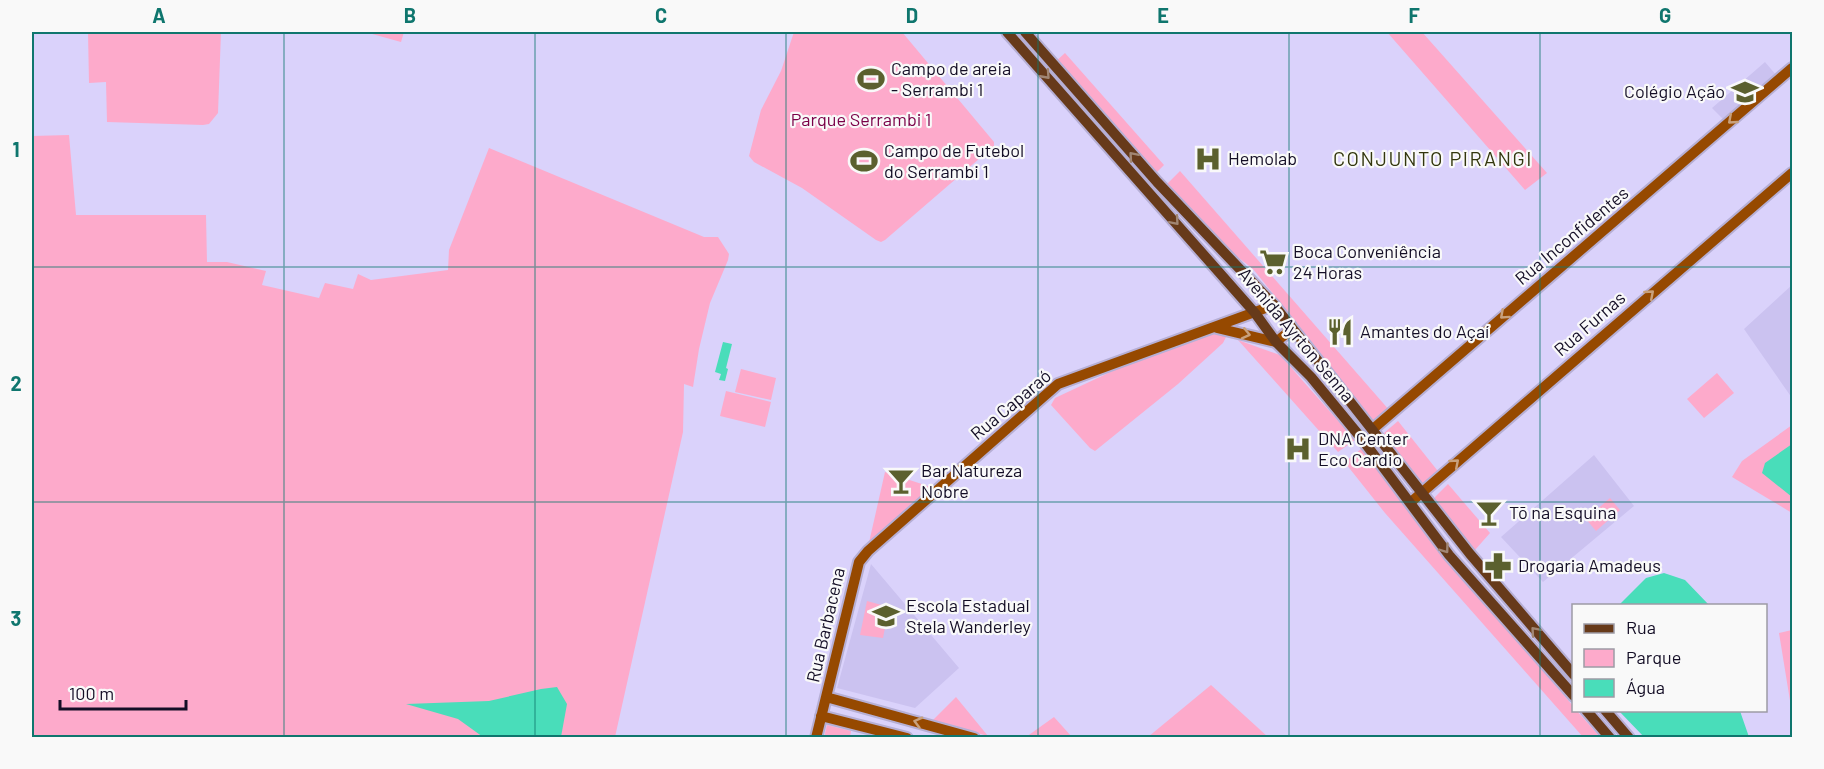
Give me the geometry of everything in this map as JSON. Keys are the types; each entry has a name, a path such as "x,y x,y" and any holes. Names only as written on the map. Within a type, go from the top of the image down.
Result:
{"main road":[{"name":"Avenida Ayrton Senna","path":"1007,32 1256,313 1276,342 1318,386 1411,502 1449,555 1572,694"},
{"name":"Avenida Ayrton Senna","path":"1025,32 1156,182 1274,305 1494,584 1572,673"},
{"path":"1587,712 1610,738"},
{"path":"1606,712 1629,738"}],"street":[{"name":"Rua Inconfidentes","path":"1373,429 1792,68"},
{"name":"Rua Furnas","path":"1411,502 1792,173"},
{"name":"Rua Caparaó","path":"859,562 911,512 1058,384 1274,305"},
{"path":"1216,328 1276,342 1287,333 1290,325"},
{"name":"Rua Barbacena","path":"816,738 859,562"},
{"path":"826,697 974,738"},
{"path":"821,716 907,738"}],"shaded area":[{"name":"Colégio Ação","path":"1765,62 1777,76 1724,120 1712,108"},
{"path":"1792,285 1792,398 1744,329"},
{"path":"1594,455 1634,506 1543,582 1501,537"},
{"name":"Escola Estadual Stela Wanderley","path":"871,564 959,668 915,708 837,688"}],"green space":[{"path":"88,32 221,32 218,113 209,124 203,125 107,122 106,82 89,83"},
{"path":"365,32 404,32 401,42"},
{"name":"Parque Serrambi 1","path":"794,32 902,32 994,142 994,146 885,240 881,242 876,240 802,188 754,162 749,156 761,110 781,71"},
{"path":"1387,32 1422,32 1547,173 1525,190"},
{"path":"1065,53 1164,165 1155,174 1054,63"},
{"path":"69,135 76,215 206,215 207,262 227,262 266,271 262,285 319,298 325,283 353,289 358,274 371,280 448,270 449,250 489,148 704,237 718,237 729,254 728,260 710,303 693,387 684,384 683,432 615,737 32,737 32,136"},
{"path":"1180,171 1390,411 1372,426 1319,351 1253,269 1235,255 1166,185"},
{"path":"1219,332 1226,337 1223,343 1178,384 1095,451 1051,405 1055,398 1119,368"},
{"path":"1238,340 1280,355 1355,440 1338,452"},
{"path":"741,369 776,378 771,400 735,392"},
{"path":"1717,373 1734,393 1704,418 1687,399"},
{"path":"726,391 771,402 765,427 720,416"},
{"path":"1398,421 1441,475 1425,488 1384,433"},
{"path":"1792,425 1792,513 1732,477 1742,461"},
{"path":"1361,449 1365,450 1455,567 1572,705 1572,712 1578,712 1600,737 1583,737 1385,513 1346,464 1346,461"},
{"path":"885,472 934,488 868,547"},
{"path":"1448,484 1490,533 1475,550 1435,502 1435,497"},
{"path":"1610,498 1620,510 1596,531 1586,519"},
{"path":"867,601 889,607 883,638 860,635"},
{"path":"1792,630 1792,713 1779,633"},
{"path":"1211,685 1268,737 1148,737"},
{"path":"956,697 988,736 932,721"},
{"path":"1054,717 1072,737 1026,737"},
{"path":"827,725 851,731 850,737 824,737"}],"water":[{"path":"723,342 732,344 725,381 719,380 721,374 715,372"},
{"path":"1792,444 1792,497 1762,473 1765,463"},
{"path":"1664,573 1685,580 1708,604 1620,604 1646,578"},
{"path":"557,687 567,704 561,737 483,737 458,719 406,704 489,701"},
{"path":"1620,712 1740,712 1749,737 1644,737"}],"place":[{"name":"Campo de areia - Serrambi 1","path":"871,79"},
{"name":"Colégio Ação","path":"1745,92"},
{"name":"Hemolab","path":"1208,159"},
{"name":"Campo de Futebol do Serrambi 1","path":"864,161"},
{"name":"Boca Conveniência 24 Horas","path":"1273,262"},
{"name":"Amantes do Açaí","path":"1340,332"},
{"name":"DNA Center Eco Cardio","path":"1298,449"},
{"name":"Bar Natureza Nobre","path":"901,481"},
{"name":"Tō na Esquina","path":"1489,513"},
{"name":"Drogaria Amadeus","path":"1498,566"},
{"name":"Escola Estadual Stela Wanderley","path":"886,616"}],"district":[{"name":"CONJUNTO PIRANGI","path":"1433,159"}]}
